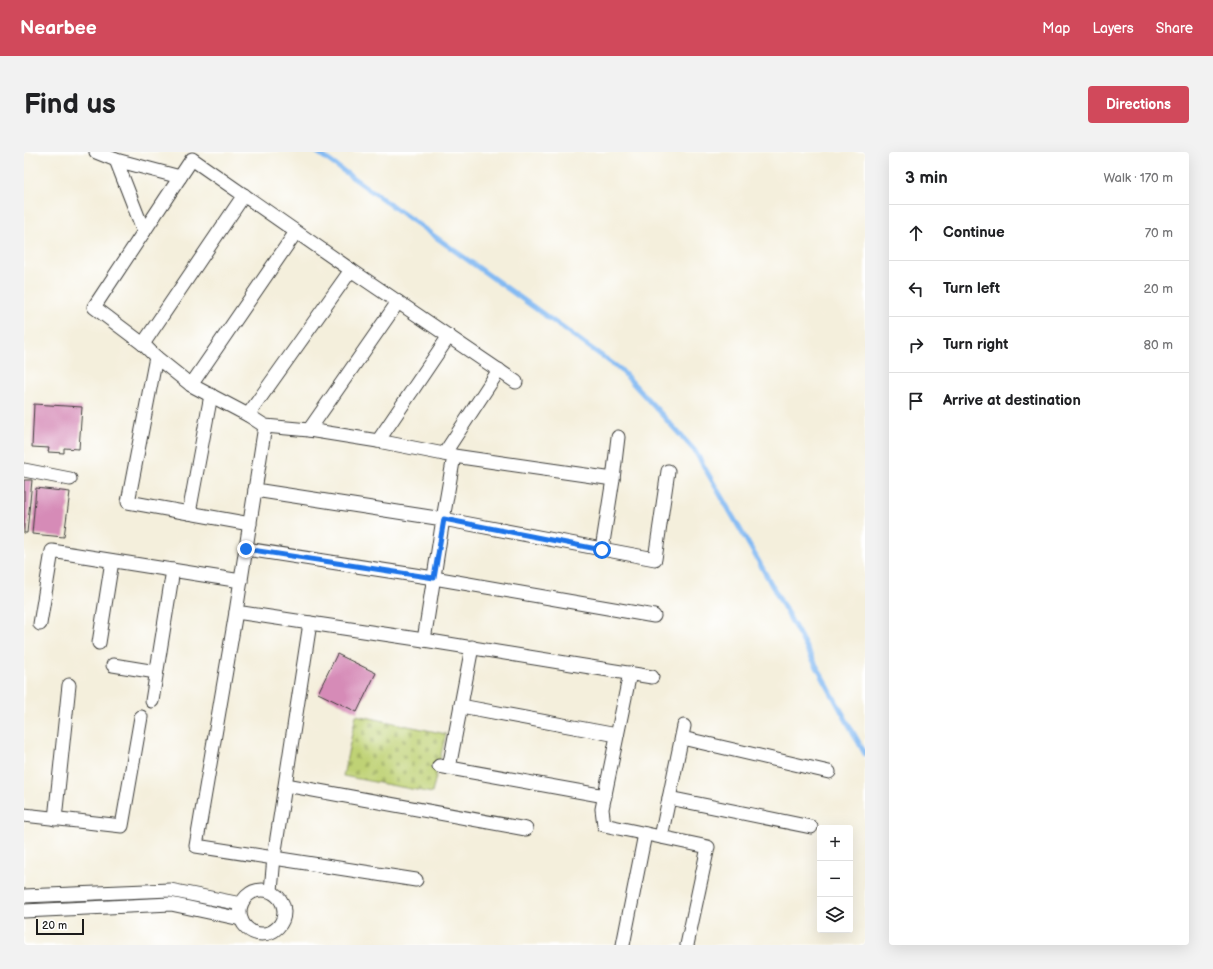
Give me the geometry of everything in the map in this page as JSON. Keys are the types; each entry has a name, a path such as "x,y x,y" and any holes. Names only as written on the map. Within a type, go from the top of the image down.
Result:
{"street":[{"path":"96,152 116,160 180,177"},
{"path":"516,382 351,270 192,159 94,307 143,344 156,357 191,385 248,415 265,426 309,430 378,441 449,455 613,479"},
{"path":"116,160 144,232"},
{"path":"143,344 244,195"},
{"path":"191,385 296,232"},
{"path":"248,415 351,270"},
{"path":"309,430 398,302"},
{"path":"378,441 449,336"},
{"path":"156,357 128,502 250,524"},
{"path":"424,640 444,519 449,455 499,370"},
{"path":"188,513 211,395"},
{"path":"265,426 236,612 196,846 416,880"},
{"path":"602,550 618,437"},
{"path":"24,470 70,479"},
{"path":"255,490 444,519 655,559 668,471"},
{"path":"246,549 434,578 654,616"},
{"path":"40,624 52,551 241,581"},
{"path":"99,643 112,560"},
{"path":"152,701 173,570"},
{"path":"236,612 472,647 652,677"},
{"path":"270,891 310,623"},
{"path":"472,647 461,706 444,767 605,796"},
{"path":"113,665 156,672"},
{"path":"630,673 602,809 604,825 708,847 687,945"},
{"path":"55,819 69,685"},
{"path":"461,706 617,735"},
{"path":"24,816 122,826 140,717"},
{"path":"661,837 683,732 829,772"},
{"path":"286,785 526,829"},
{"path":"669,798 811,827"},
{"path":"623,945 645,834"},
{"path":"263,889 270,891 282,900 284,908 282,923 277,928 263,934 249,930 241,919 241,904 249,893 263,889"},
{"path":"24,896 170,890 241,904"},
{"path":"24,911 171,904 241,919"}],"green space":[{"path":"356,715 446,734 432,793 343,776"}],"building":[{"path":"34,404 82,407 79,449 64,448 64,453 48,452 49,448 32,447"},
{"path":"24,480 32,480 27,533 24,533"},
{"path":"36,488 70,492 64,537 32,534"},
{"path":"337,654 376,673 357,712 318,693"}],"waterway":[{"path":"317,152 620,369 695,451 759,562 865,754"}],"route":[{"path":"246,549 434,578 444,519 602,550"}]}
